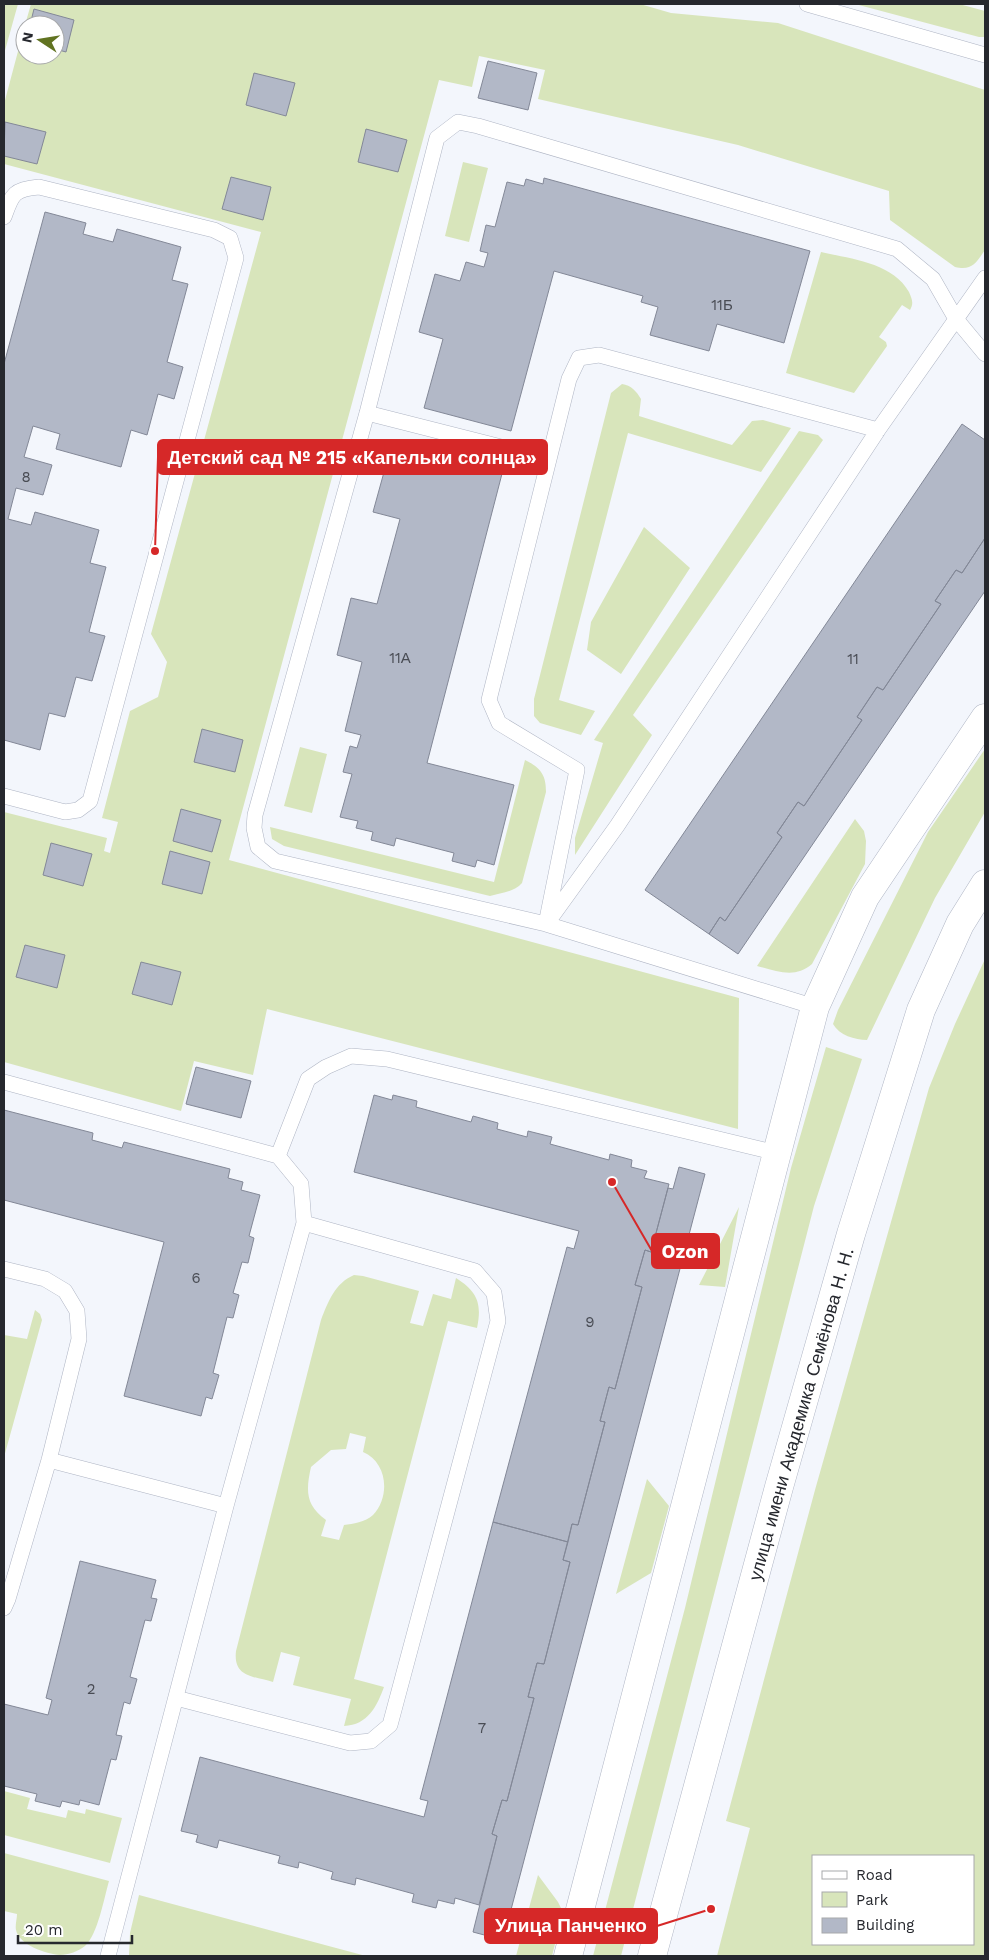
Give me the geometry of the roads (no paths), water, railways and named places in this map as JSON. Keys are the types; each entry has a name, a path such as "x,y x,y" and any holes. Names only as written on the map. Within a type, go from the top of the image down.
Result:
{"street":[{"path":"568,1956 815,1007 865,897 985,718"},
{"name":"улица имени Академика Семёнова Н. Н.","path":"652,1956 779,1487 851,1234 921,1010 960,924 985,884"}],"lane":[{"path":"807,4 985,55"},
{"path":"815,1007 546,924 276,860 258,848 254,828 255,816 367,413 438,138 458,122 478,126 897,249 933,279 956,319 985,354"},
{"path":"4,217 12,196 25,188 39,187 214,230 230,238 236,258 90,801 78,810 65,812 4,796"},
{"path":"546,924 617,826 878,430 985,278"},
{"path":"546,924 577,770 499,723 488,700 569,379 579,358 599,355 878,430"},
{"path":"367,413 548,460"},
{"path":"278,1156 308,1079 326,1067 351,1056 387,1059 777,1153"},
{"path":"4,1082 278,1156 301,1184 304,1223 226,1506 108,1956"},
{"path":"176,1698 350,1743 371,1741 390,1725 498,1321 494,1293 476,1271 304,1223"},
{"path":"4,1269 45,1279 65,1291 77,1311 79,1339 49,1460 4,1608"},
{"path":"49,1460 226,1506"}],"place":[{"name":"Детский сад № 215 «Капельки солнца»","path":"155,551"},
{"name":"Ozon","path":"612,1182"},
{"name":"Улица Панченко","path":"711,1909"}]}
